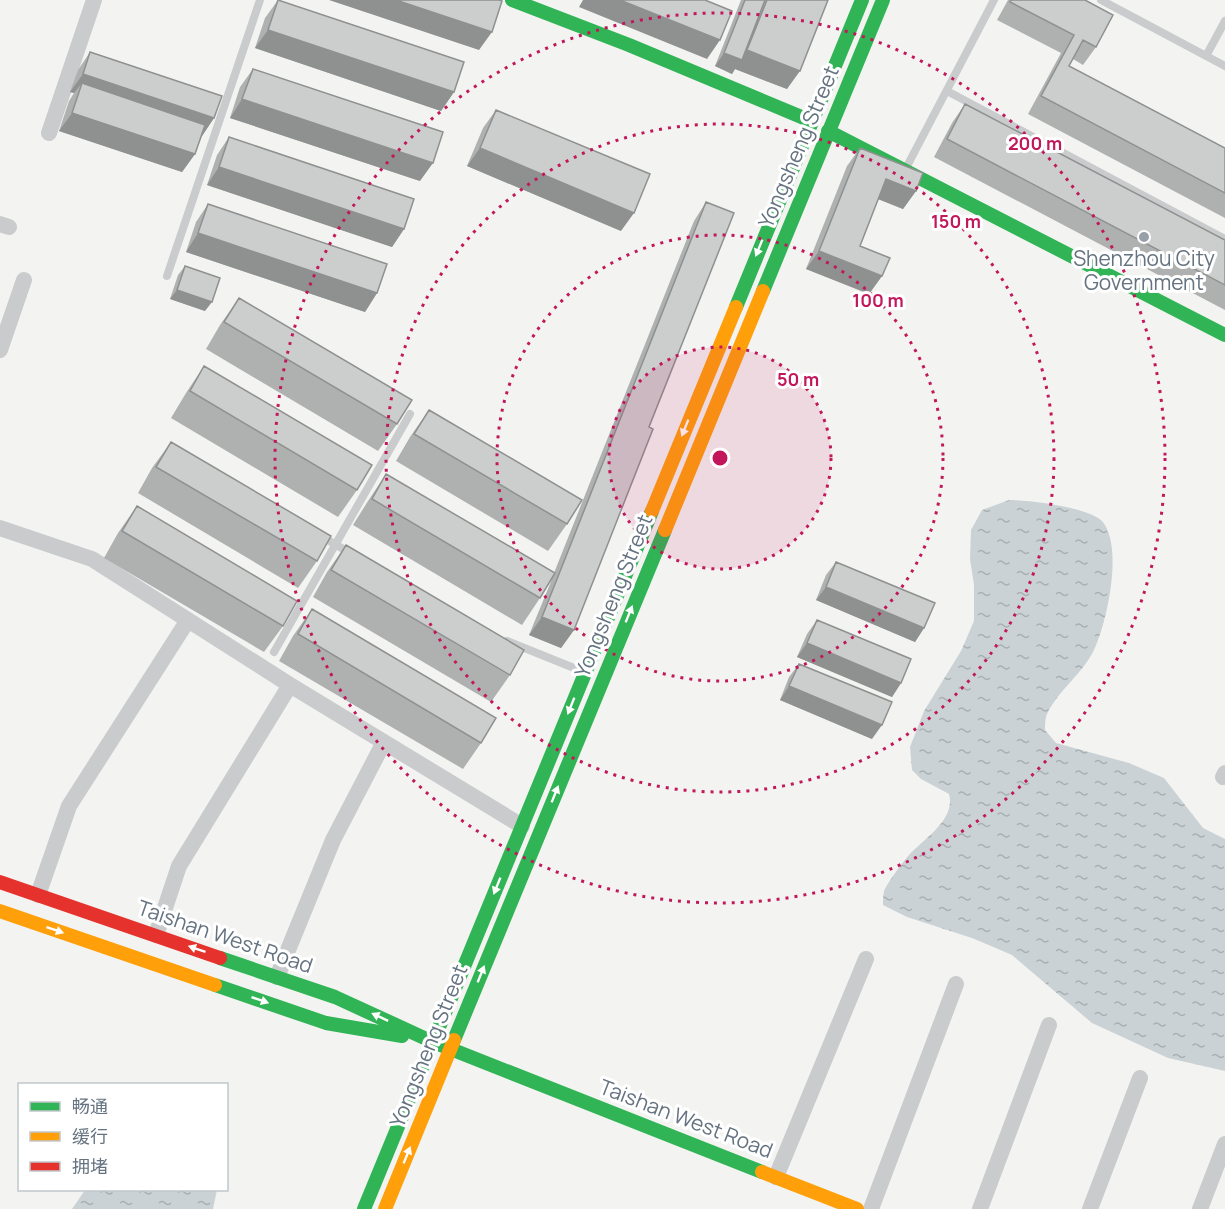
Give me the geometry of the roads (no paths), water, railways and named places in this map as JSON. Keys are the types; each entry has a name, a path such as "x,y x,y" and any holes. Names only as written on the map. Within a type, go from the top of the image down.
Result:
{"main road":[{"path":"512,0 629,45 811,121"},
{"name":"Yongsheng Street","path":"364,1209 862,0"},
{"name":"Yongsheng Street","path":"385,1209 883,0"},
{"path":"828,131 1225,335"},
{"name":"Taishan West Road","path":"0,882 335,997 433,1042 857,1209"},
{"name":"Taishan West Road","path":"0,911 327,1023 433,1042"}],"street":[{"path":"49,133 94,0"},
{"path":"0,350 24,280"},
{"path":"0,528 92,559 290,685 522,826"},
{"path":"38,895 69,806 188,620"},
{"path":"156,935 179,866 290,685"},
{"path":"277,977 333,840 384,742"},
{"path":"776,1177 866,959"},
{"path":"872,1209 956,984"},
{"path":"980,1209 1049,1025"},
{"path":"1090,1209 1140,1078"},
{"path":"1200,1209 1225,1144"}],"lane":[{"path":"167,276 260,0"},
{"path":"905,170 994,0"},
{"path":"1101,0 1225,66"},
{"path":"1206,56 1225,21"},
{"path":"946,91 1225,239"},
{"path":"274,652 410,414"},
{"path":"315,533 365,561"},
{"path":"502,640 585,672"}],"water":[{"path":"1009,500 1058,505 1095,516 1102,521 1109,533 1112,548 1111,584 1099,637 1089,658 1048,712 1045,730 1056,743 1129,763 1164,778 1203,828 1225,839 1225,1071 1168,1058 1092,1023 1012,955 972,938 907,917 883,905 884,891 895,873 909,855 937,828 948,812 949,794 921,779 912,770 910,747 924,711 961,651 974,621 974,585 970,559 971,530 982,510"},
{"path":"84,1191 217,1191 213,1209 72,1209"}],"place":[{"name":"Shenzhou City Government","path":"1144,237"}]}
